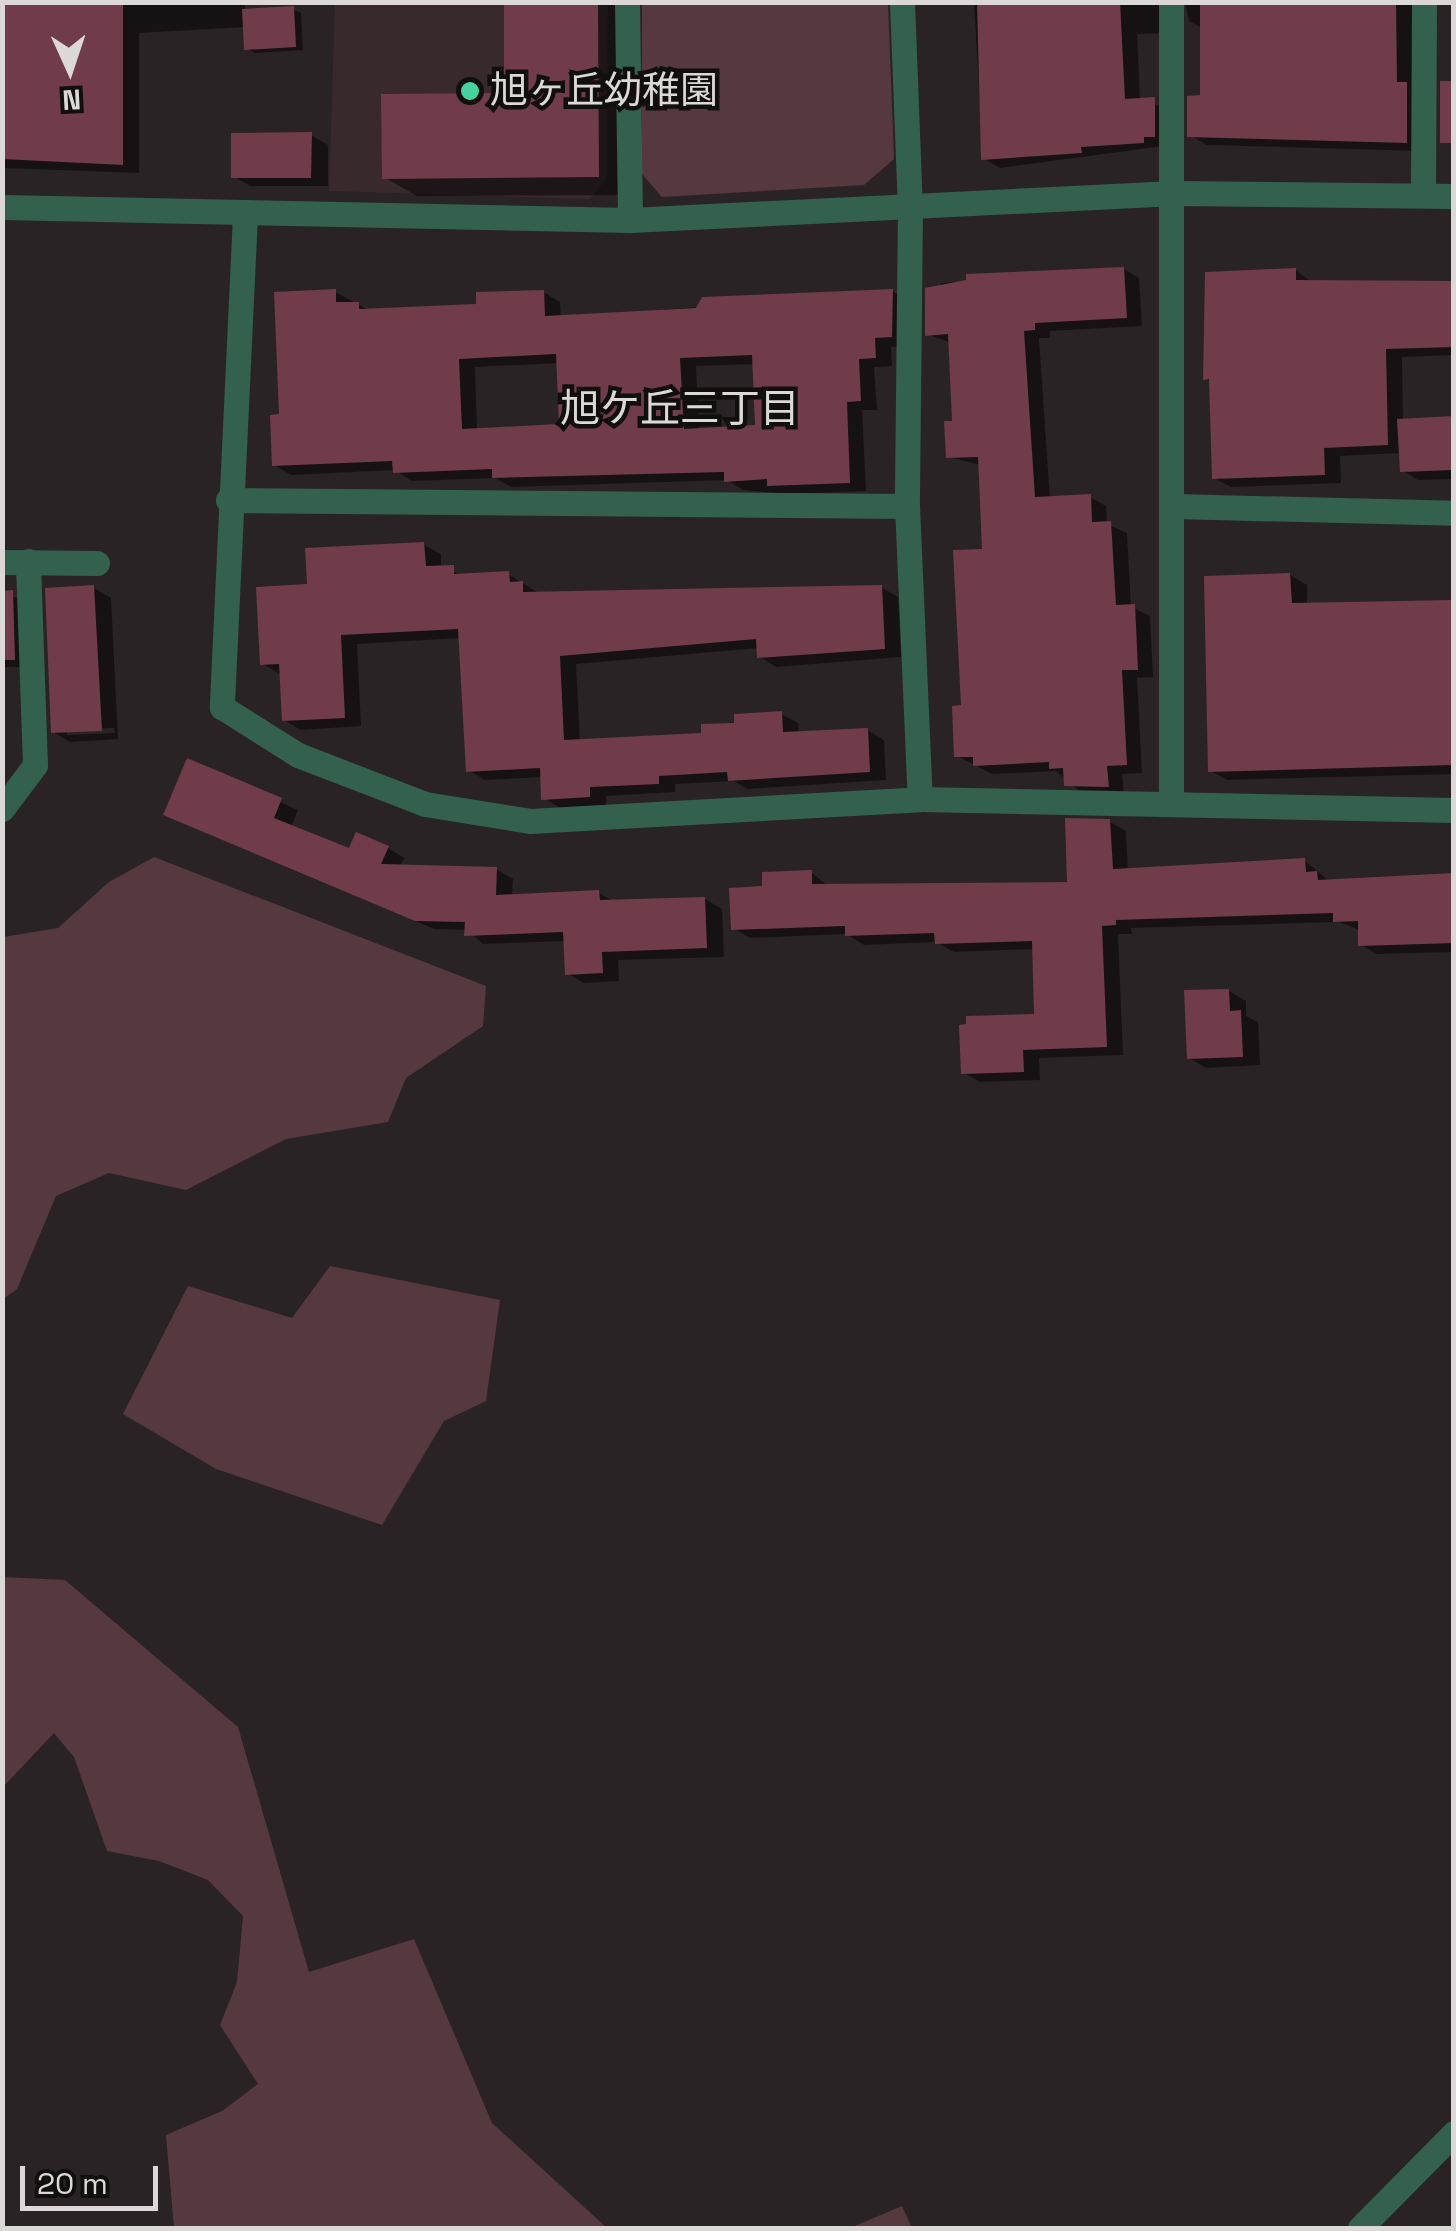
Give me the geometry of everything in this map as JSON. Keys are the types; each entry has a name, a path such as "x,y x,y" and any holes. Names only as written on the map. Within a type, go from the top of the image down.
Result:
{"street":[{"path":"627,2 630,220"},
{"path":"902,2 910,206 907,506 920,799"},
{"path":"1171,2 1171,799"},
{"path":"1423,194 1424,2"},
{"path":"2,207 630,220 1174,193 1454,196"},
{"path":"245,215 228,500 222,707 298,756 425,804 530,821 920,799 1171,799 1454,810"},
{"path":"228,500 907,506"},
{"path":"1174,506 1454,513"},
{"path":"2,809 35,764 15,562 96,563"},
{"path":"1360,2228 1454,2132"}],"shaded area":[{"name":"旭ヶ丘幼稚園","path":"335,3 608,3 606,179 590,199 329,191"},
{"path":"642,3 888,3 894,159 864,185 662,197 642,174"},
{"path":"154,857 486,986 483,1026 406,1078 388,1122 286,1139 186,1190 109,1173 56,1196 17,1289 3,1299 3,937 58,928 109,882"},
{"path":"330,1266 500,1300 486,1401 444,1421 382,1525 216,1469 123,1414 188,1286 292,1318"},
{"path":"2,1577 65,1580 238,1727 309,1972 414,1939 492,2123 607,2228 174,2228 166,2135 222,2111 258,2084 220,2025 237,1982 243,1916 208,1880 159,1861 107,1851 74,1757 54,1733 3,1787"},
{"path":"902,2206 912,2228 850,2228"}],"building":[{"path":"2,2 123,2 123,165 2,159"},
{"path":"504,2 598,2 599,177 382,179 381,94 504,93"},
{"path":"977,2 1120,2 1125,99 1155,97 1155,137 1144,137 1144,143 1081,147 1082,153 981,160"},
{"path":"1200,2 1396,2 1397,82 1407,82 1407,143 1187,137 1187,96 1200,95"},
{"path":"294,6 296,47 244,50 242,9"},
{"path":"1440,81 1454,81 1454,143 1440,143"},
{"path":"312,132 311,178 231,178 231,133"},
{"path":"1124,267 1127,318 1035,323 1035,330 1024,331 1035,497 1091,494 1092,522 1111,521 1116,605 1135,604 1138,670 1122,670 1127,765 1107,766 1109,787 1064,786 1063,768 1049,769 1049,762 973,766 973,757 954,757 952,706 961,705 953,550 982,549 978,457 946,458 944,421 952,421 948,334 925,336 925,288 966,280 966,274"},
{"path":"1296,268 1296,280 1454,281 1454,347 1386,349 1388,445 1324,448 1325,475 1212,479 1209,379 1203,380 1205,272"},
{"path":"336,289 336,302 359,302 359,309 476,304 476,292 544,290 545,316 696,308 702,297 893,289 892,337 875,338 876,358 859,359 861,401 847,402 850,483 767,486 767,479 724,482 724,472 492,478 492,469 393,473 392,461 272,466 270,415 279,414 274,292","holes":["556,354 559,424 462,429 459,359","752,355 755,425 684,429 680,358"]},
{"path":"1454,416 1454,470 1400,472 1397,419"},
{"path":"424,542 426,566 454,565 454,574 509,571 510,582 523,581 523,592 882,585 885,649 757,658 756,639 560,656 564,740 701,733 701,724 734,723 734,714 782,711 783,732 868,728 870,772 728,781 727,772 659,776 659,784 590,787 590,797 541,800 540,768 466,772 458,629 341,635 345,718 282,721 279,664 260,665 256,587 307,584 305,548"},
{"path":"1290,573 1292,603 1454,600 1454,765 1208,772 1204,576"},
{"path":"94,585 102,731 51,733 45,588"},
{"path":"13,590 15,660 2,660 2,591"},
{"path":"187,758 282,798 274,818 349,848 356,832 389,846 381,864 497,867 496,895 599,890 600,900 705,897 707,948 602,952 603,973 565,975 563,932 464,936 465,922 415,921 163,815"},
{"path":"1065,818 1110,819 1113,869 1305,858 1306,872 1317,871 1318,880 1454,873 1454,943 1358,946 1358,921 1333,922 1333,913 1116,920 1116,925 1102,926 1107,1047 1023,1050 1024,1072 961,1074 959,1025 966,1024 966,1016 1034,1014 1032,941 935,944 934,933 845,936 845,926 731,930 729,888 762,886 762,872 812,870 812,884 1067,882"},
{"path":"1229,989 1230,1011 1241,1010 1243,1057 1187,1059 1184,990"}],"place":[{"name":"旭ヶ丘幼稚園","path":"470,91"}],"district":[{"name":"旭ケ丘三丁目","path":"680,409"}]}
